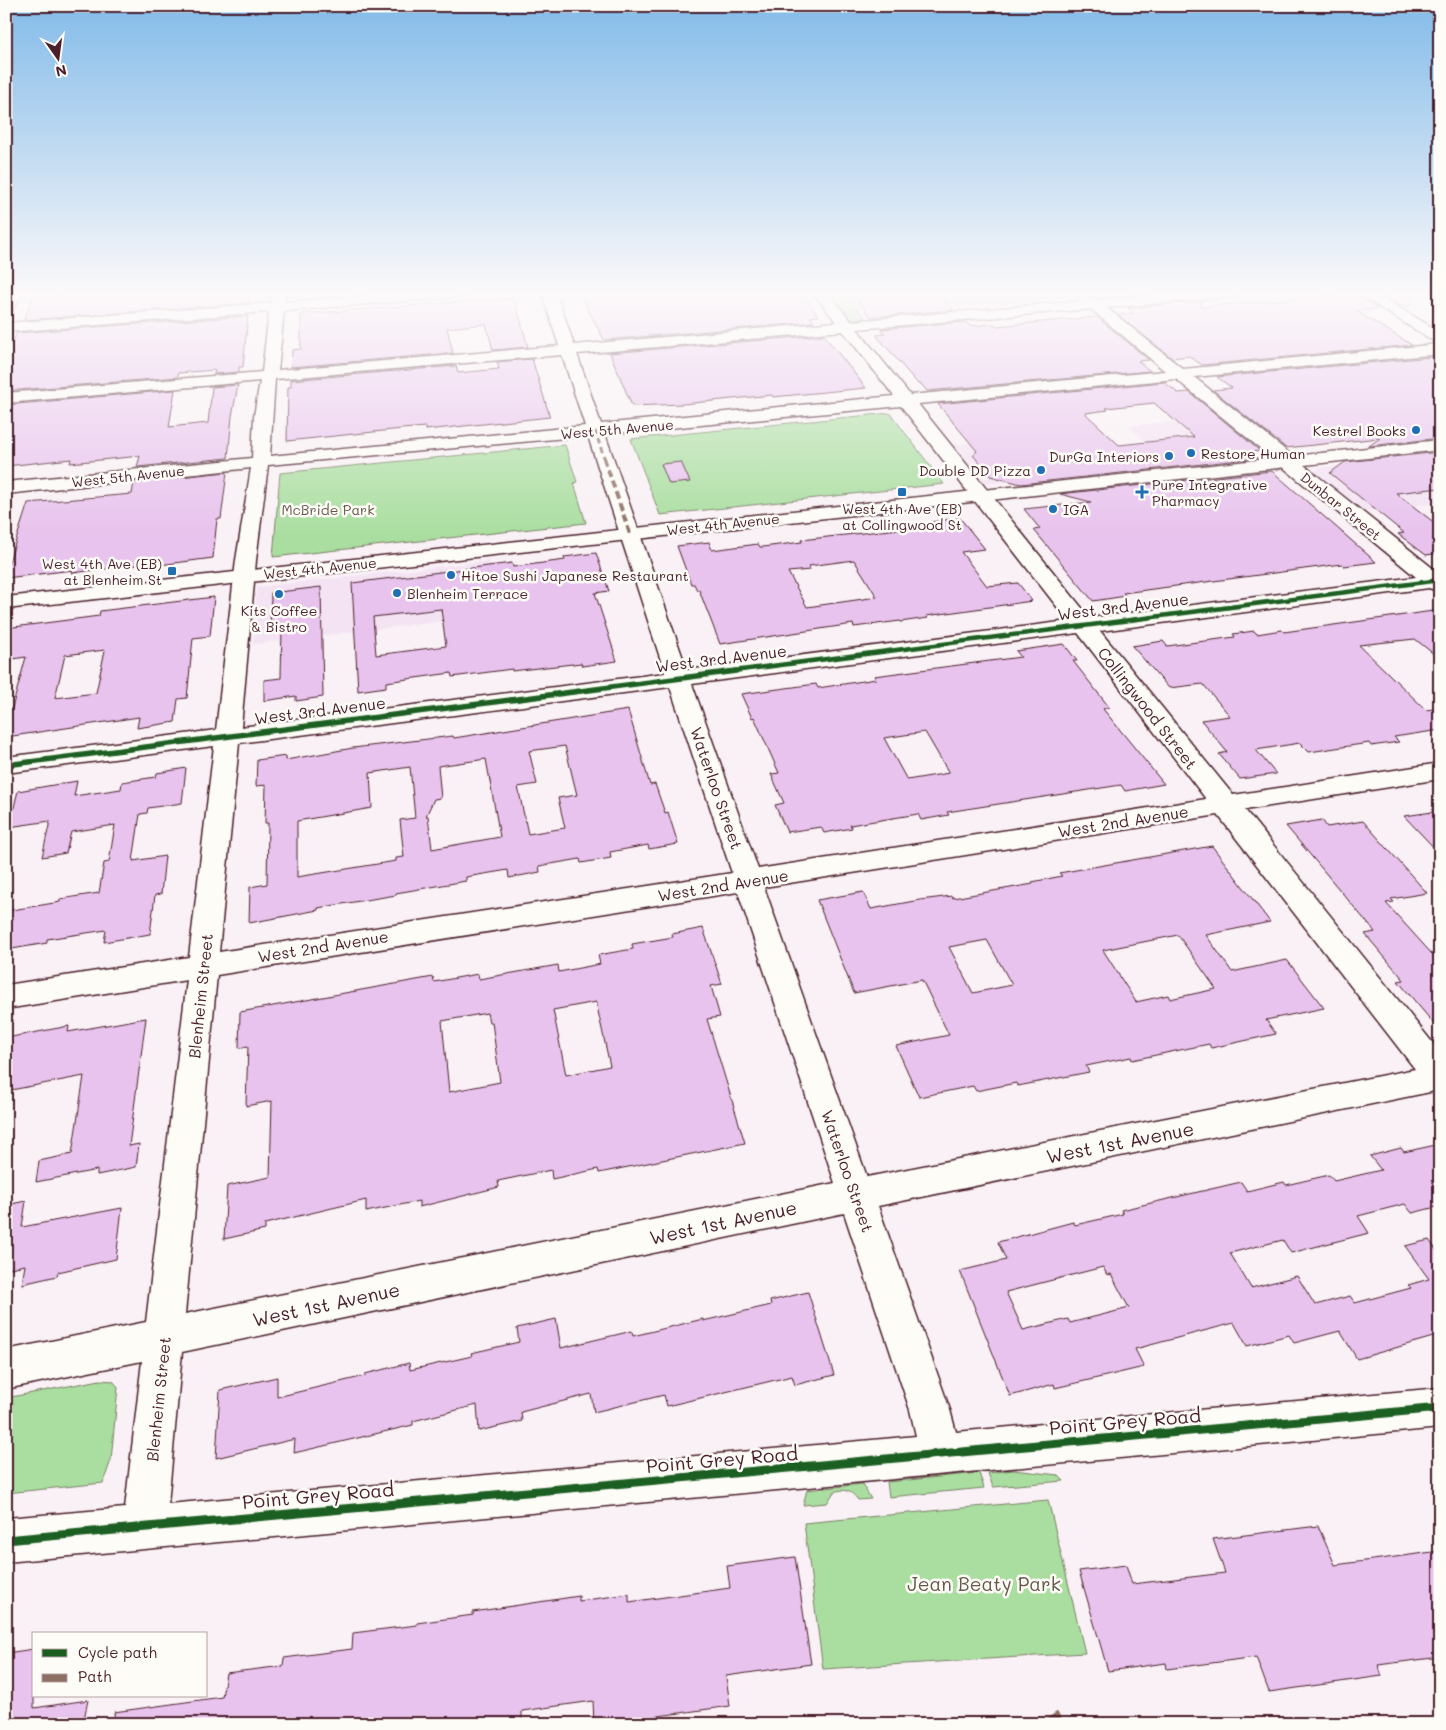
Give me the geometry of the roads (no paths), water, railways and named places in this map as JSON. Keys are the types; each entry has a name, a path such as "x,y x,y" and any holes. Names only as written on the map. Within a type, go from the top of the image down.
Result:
{"street":[{"name":"Blenheim Street","path":"144,1526 244,576 261,462 263,416 269,373"},
{"path":"6,398 307,373"},
{"name":"Waterloo Street","path":"576,373 934,1423 941,1453"},
{"name":"Collingwood Street","path":"882,373 1440,1076"},
{"name":"West 5th Avenue","path":"6,488 1194,373"},
{"name":"Dunbar Street","path":"1181,374 1438,582"},
{"name":"West 4th Avenue","path":"6,603 1440,445"},
{"name":"West 3rd Avenue","path":"6,765 1083,625 1438,582"},
{"name":"West 2nd Avenue","path":"6,997 1440,771"},
{"name":"West 1st Avenue","path":"6,1370 856,1194 1440,1076"},
{"name":"Point Grey Road","path":"6,1540 1440,1408"}],"place":[{"name":"Kestrel Books","path":"1416,430"},
{"name":"Restore Human","path":"1191,453"},
{"name":"DurGa Interiors","path":"1169,456"},
{"name":"Double DD Pizza","path":"1041,470"},
{"name":"West 4th Ave (EB) at Collingwood St","path":"902,492"},
{"name":"Pure Integrative Pharmacy","path":"1142,492"},
{"name":"IGA","path":"1053,509"},
{"name":"West 4th Ave (EB) at Blenheim St","path":"172,571"},
{"name":"Hitoe Sushi Japanese Restaurant","path":"451,575"},
{"name":"Blenheim Terrace","path":"397,593"},
{"name":"Kits Coffee & Bistro","path":"279,594"}],"park label":[{"name":"McBride Park","path":"328,509"},
{"name":"Jean Beaty Park","path":"984,1583"}]}
